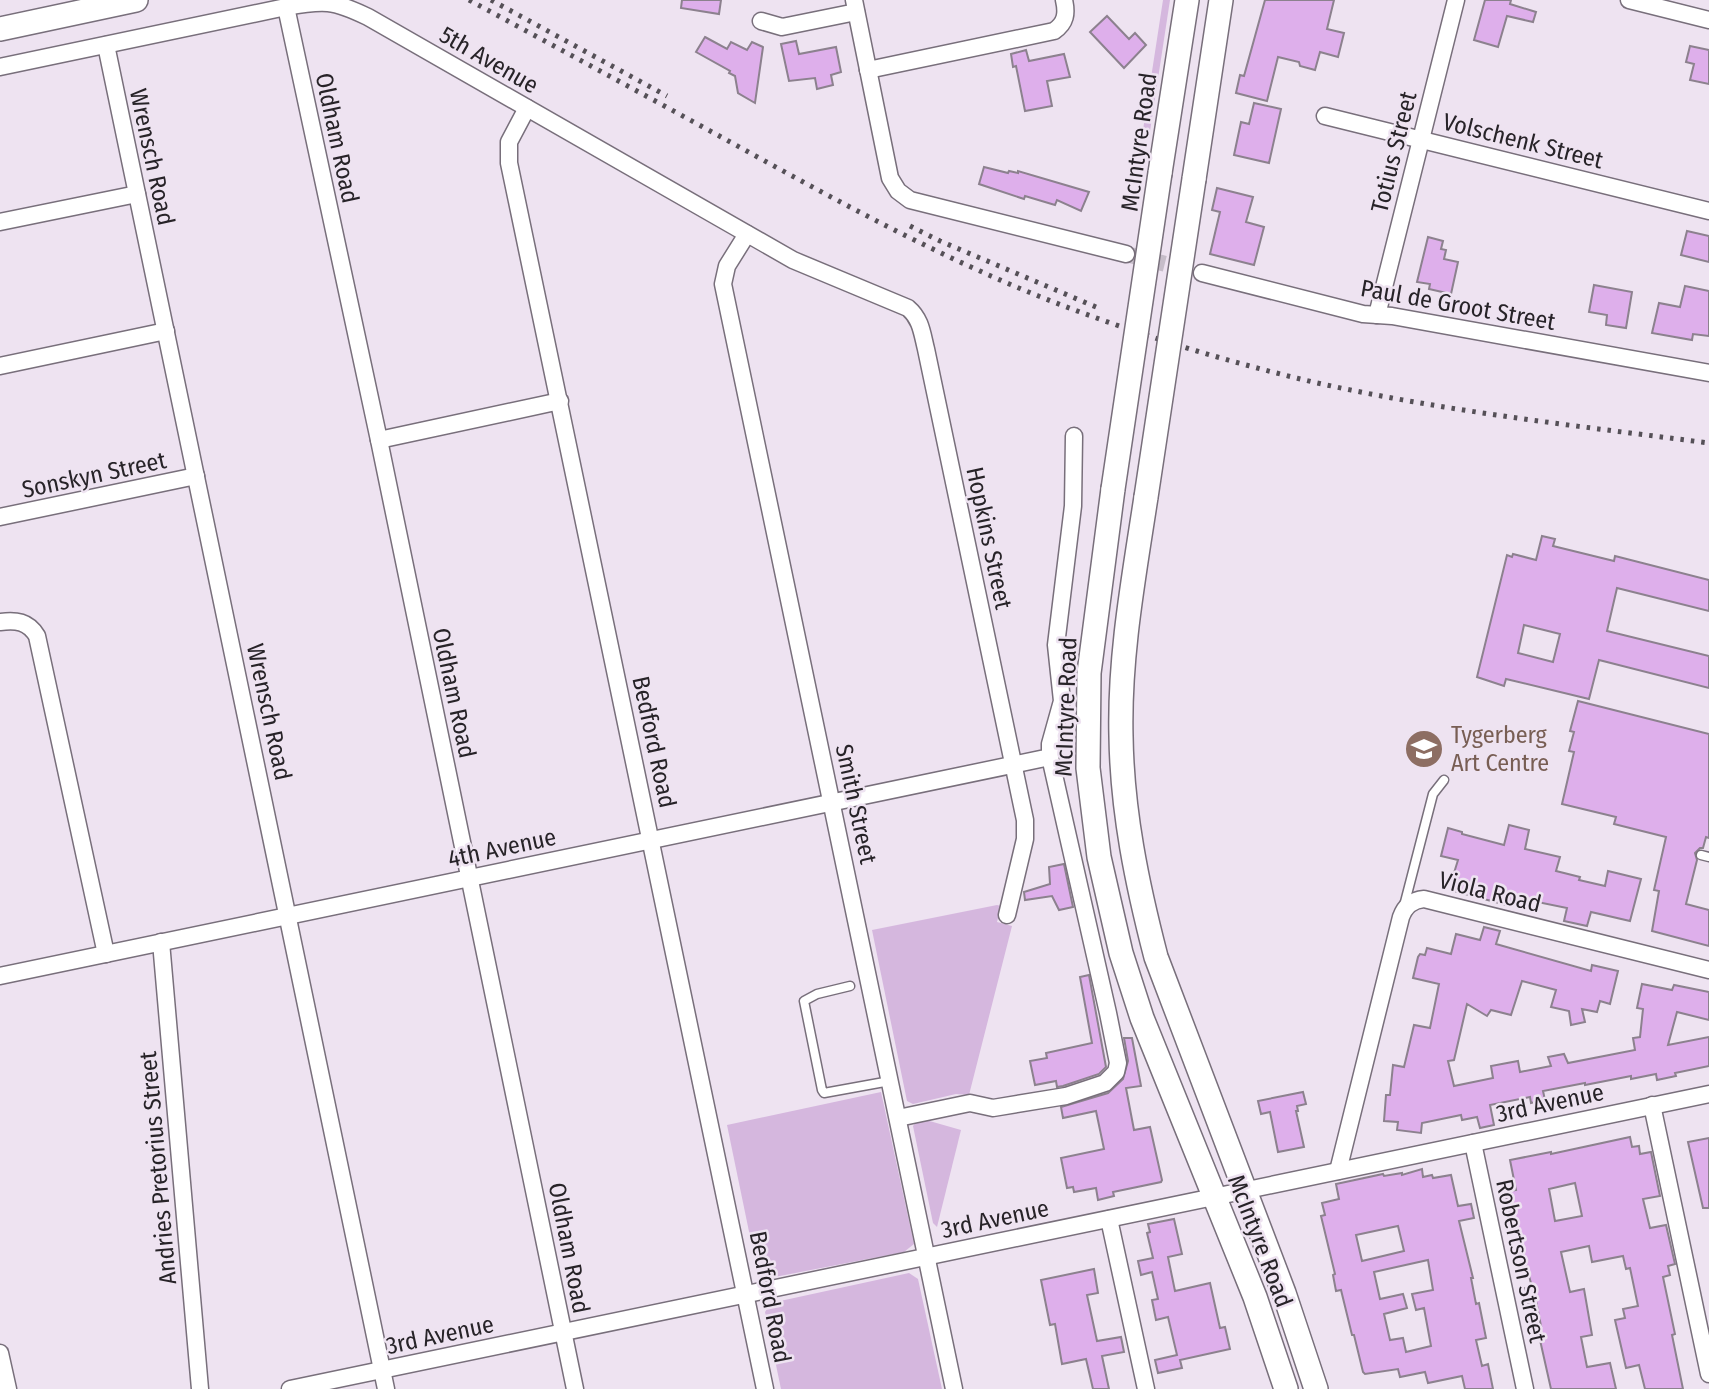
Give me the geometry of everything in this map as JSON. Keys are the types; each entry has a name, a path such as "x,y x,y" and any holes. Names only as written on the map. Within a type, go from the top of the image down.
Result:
{"main road":[{"path":"0,29 136,0"},
{"name":"McIntyre Road","path":"1187,0 1113,489 1089,673 1088,768 1099,857 1118,942 1142,1018 1255,1297 1286,1389"},
{"name":"McIntyre Road","path":"1221,0 1128,612 1121,736 1128,831 1141,900 1156,957 1284,1293 1316,1389"}],"street":[{"name":"5th Avenue","path":"0,67 286,7 326,0 348,6 793,260 908,308 919,320"},
{"path":"868,70 1054,31 1060,27 1066,14 1064,0"},
{"name":"Totius Street","path":"1377,314 1456,0"},
{"path":"1629,0 1709,20"},
{"path":"761,21 782,27 855,6 890,178 904,196 918,202 1126,254"},
{"name":"Oldham Road","path":"286,7 379,440 575,1389"},
{"name":"Wrensch Road","path":"106,45 386,1389"},
{"name":"Bedford Road","path":"527,108 509,142 508,152 765,1389"},
{"name":"Volschenk Street","path":"1325,116 1709,211"},
{"path":"0,222 137,194"},
{"name":"Smith Street","path":"747,234 727,266 723,284 954,1389"},
{"name":"Paul de Groot Street","path":"1202,273 1363,314 1377,314 1709,373"},
{"name":"Hopkins Street","path":"919,320 1014,766 1025,830 1007,915"},
{"path":"0,366 166,331"},
{"path":"379,440 560,401"},
{"path":"898,1118 970,1103 993,1108 1066,1096 1105,1083 1116,1072 1118,1063 1050,757 1062,701 1056,645 1073,506 1074,436"},
{"name":"Sonskyn Street","path":"0,517 196,476"},
{"path":"0,622 12,621 30,626 37,636 106,954"},
{"name":"4th Avenue","path":"0,976 1050,757"},
{"name":"Viola Road","path":"1401,917 1408,905 1424,899 1709,970"},
{"path":"1338,1171 1401,917"},
{"name":"Andries Pretorius Street","path":"161,942 200,1389"},
{"name":"3rd Avenue","path":"290,1389 1709,1094"},
{"path":"1652,1105 1709,1374"},
{"name":"Robertson Street","path":"1473,1143 1525,1389"},
{"path":"1109,1219 1146,1389"},
{"path":"0,1353 8,1389"}],"lane":[{"path":"1401,917 1433,794 1444,780"},
{"path":"850,986 817,994 804,1001 822,1090 824,1093 835,1092 891,1081"}],"shaded area":[{"path":"1163,0 1170,0 1150,131 1143,130"},
{"path":"1001,906 997,922 1012,926 969,1095 956,1094 913,1104 907,1101 872,930"},
{"path":"881,1092 914,1244 904,1252 759,1280 727,1125"},
{"path":"926,1120 961,1130 937,1227 933,1223 913,1126 917,1121"},
{"path":"909,1273 918,1279 942,1389 781,1389 765,1312 771,1303"}],"building":[{"path":"682,0 721,0 719,14 681,8"},
{"path":"1265,0 1334,0 1327,29 1344,33 1338,57 1320,52 1315,70 1300,66 1299,62 1278,57 1267,101 1236,93 1240,75 1244,76"},
{"path":"1485,0 1511,0 1510,4 1536,12 1533,22 1507,16 1498,47 1474,40"},
{"path":"1107,16 1129,39 1135,33 1146,45 1124,68 1090,32"},
{"path":"705,37 727,49 731,42 747,50 752,42 763,47 755,103 738,93 735,76 729,73 730,71 696,52"},
{"path":"796,41 799,54 836,47 841,72 831,75 833,85 817,89 815,78 789,81 781,44"},
{"path":"1690,46 1709,50 1709,84 1690,80 1694,64 1686,62"},
{"path":"1026,50 1029,61 1064,54 1070,77 1047,81 1052,106 1025,111 1011,54"},
{"path":"1254,103 1281,109 1269,163 1234,155 1241,122 1249,124"},
{"path":"984,167 1008,173 1018,171 1089,192 1081,211 1057,200 1055,205 1025,196 1024,199 979,184"},
{"path":"1217,188 1253,197 1246,222 1264,227 1254,265 1210,254 1220,212 1212,210"},
{"path":"1687,231 1709,236 1709,262 1681,255"},
{"path":"1428,237 1443,241 1441,249 1446,250 1444,259 1458,262 1451,294 1429,289 1430,284 1417,282"},
{"path":"1594,285 1632,292 1626,328 1606,325 1607,315 1589,312"},
{"path":"1685,286 1709,291 1709,336 1693,334 1692,340 1652,333 1659,303 1680,307"},
{"path":"1542,536 1555,539 1553,546 1614,561 1615,556 1709,580 1709,611 1617,588 1607,631 1709,656 1709,688 1599,660 1589,699 1506,679 1504,686 1477,677 1507,555 1536,560","holes":["1524,625 1560,634 1553,662 1518,653"]},
{"path":"1578,701 1709,734 1709,838 1706,837 1703,848 1695,853 1697,860 1686,904 1709,910 1709,946 1652,931 1659,891 1654,890 1666,837 1614,824 1616,817 1562,804 1574,752 1569,751 1574,732 1570,731"},
{"path":"1509,825 1529,830 1525,849 1560,857 1556,871 1605,886 1608,871 1641,879 1630,921 1591,912 1587,926 1564,921 1567,908 1513,897 1510,906 1454,891 1458,874 1454,873 1458,860 1441,856 1448,828 1504,845"},
{"path":"1064,864 1073,907 1059,910 1052,896 1025,900 1024,892 1050,884 1049,867"},
{"path":"1484,927 1500,931 1496,944 1591,971 1592,965 1618,971 1610,1004 1600,1001 1597,1012 1582,1009 1585,1022 1571,1025 1569,1011 1551,1007 1556,990 1522,981 1511,1015 1491,1010 1487,1016 1467,1004 1454,1060 1448,1061 1454,1086 1493,1078 1491,1066 1518,1061 1520,1072 1551,1066 1548,1057 1564,1054 1568,1063 1635,1050 1633,1038 1640,1037 1643,1009 1637,1008 1642,984 1672,990 1674,985 1709,992 1709,1020 1677,1012 1668,1045 1709,1037 1709,1066 1657,1080 1656,1074 1631,1079 1631,1076 1543,1091 1545,1100 1531,1103 1530,1097 1490,1105 1494,1125 1480,1128 1477,1117 1462,1120 1461,1115 1422,1123 1421,1133 1397,1130 1398,1122 1384,1121 1386,1095 1390,1095 1393,1065 1404,1067 1414,1025 1430,1028 1439,984 1413,978 1418,957 1420,954 1425,955 1427,948 1451,954 1456,934 1480,940"},
{"path":"1089,975 1106,1067 1099,1074 1063,1086 1057,1087 1056,1081 1035,1085 1030,1061 1047,1058 1046,1053 1092,1043 1080,977"},
{"path":"1124,1038 1132,1038 1141,1086 1126,1088 1134,1130 1150,1127 1162,1180 1113,1192 1114,1196 1098,1200 1096,1188 1074,1192 1073,1187 1067,1188 1061,1158 1104,1149 1096,1111 1063,1118 1061,1107 1108,1093 1123,1079 1128,1061"},
{"path":"1303,1092 1306,1104 1297,1106 1296,1111 1304,1147 1278,1152 1270,1112 1261,1114 1258,1101"},
{"path":"1630,1137 1632,1147 1639,1146 1640,1154 1651,1152 1660,1196 1643,1199 1650,1228 1666,1225 1675,1264 1668,1266 1670,1275 1663,1277 1683,1389 1645,1389 1639,1365 1626,1368 1615,1320 1625,1318 1623,1309 1638,1306 1630,1268 1626,1269 1623,1256 1592,1262 1589,1246 1561,1252 1570,1292 1584,1289 1592,1335 1581,1337 1587,1367 1610,1363 1616,1389 1551,1389 1540,1340 1538,1326 1541,1326 1536,1301 1528,1303 1525,1288 1532,1287 1516,1228 1513,1229 1505,1192 1516,1190 1510,1160","holes":["1575,1183 1582,1216 1555,1221 1549,1189"]},
{"path":"1709,1138 1709,1208 1703,1208 1688,1142"},
{"path":"1422,1169 1423,1177 1451,1175 1458,1206 1471,1204 1474,1218 1459,1221 1486,1338 1476,1340 1482,1366 1488,1364 1493,1389 1465,1389 1462,1376 1428,1383 1425,1372 1400,1377 1398,1369 1365,1374 1363,1372 1341,1290 1336,1291 1335,1274 1321,1216 1325,1215 1322,1203 1339,1199 1336,1184 1383,1174 1402,1175","holes":["1398,1226 1404,1251 1362,1261 1356,1235","1428,1260 1433,1290 1412,1294 1416,1310 1424,1308 1431,1346 1406,1352 1403,1338 1390,1340 1384,1314 1407,1308 1403,1294 1380,1299 1374,1272"]},
{"path":"1174,1219 1182,1254 1168,1257 1175,1291 1210,1283 1220,1328 1225,1327 1230,1349 1180,1360 1182,1368 1158,1373 1155,1360 1177,1355 1168,1317 1156,1320 1152,1300 1158,1299 1152,1272 1141,1275 1138,1261 1153,1258 1147,1233 1150,1232 1148,1224"},
{"path":"1094,1269 1098,1293 1087,1295 1097,1341 1121,1337 1124,1352 1102,1356 1109,1389 1093,1389 1086,1359 1062,1364 1055,1324 1050,1325 1041,1280"}],"tunnel":[{"path":"1126,254 1202,273"}],"railway":[{"path":"469,0 904,235 1014,286 1115,325 1246,365 1362,392 1510,417 1709,443"},
{"path":"491,0 667,96"},
{"path":"910,226 1096,307"}],"place":[{"name":"Tygerberg Art Centre","path":"1424,749"}]}
